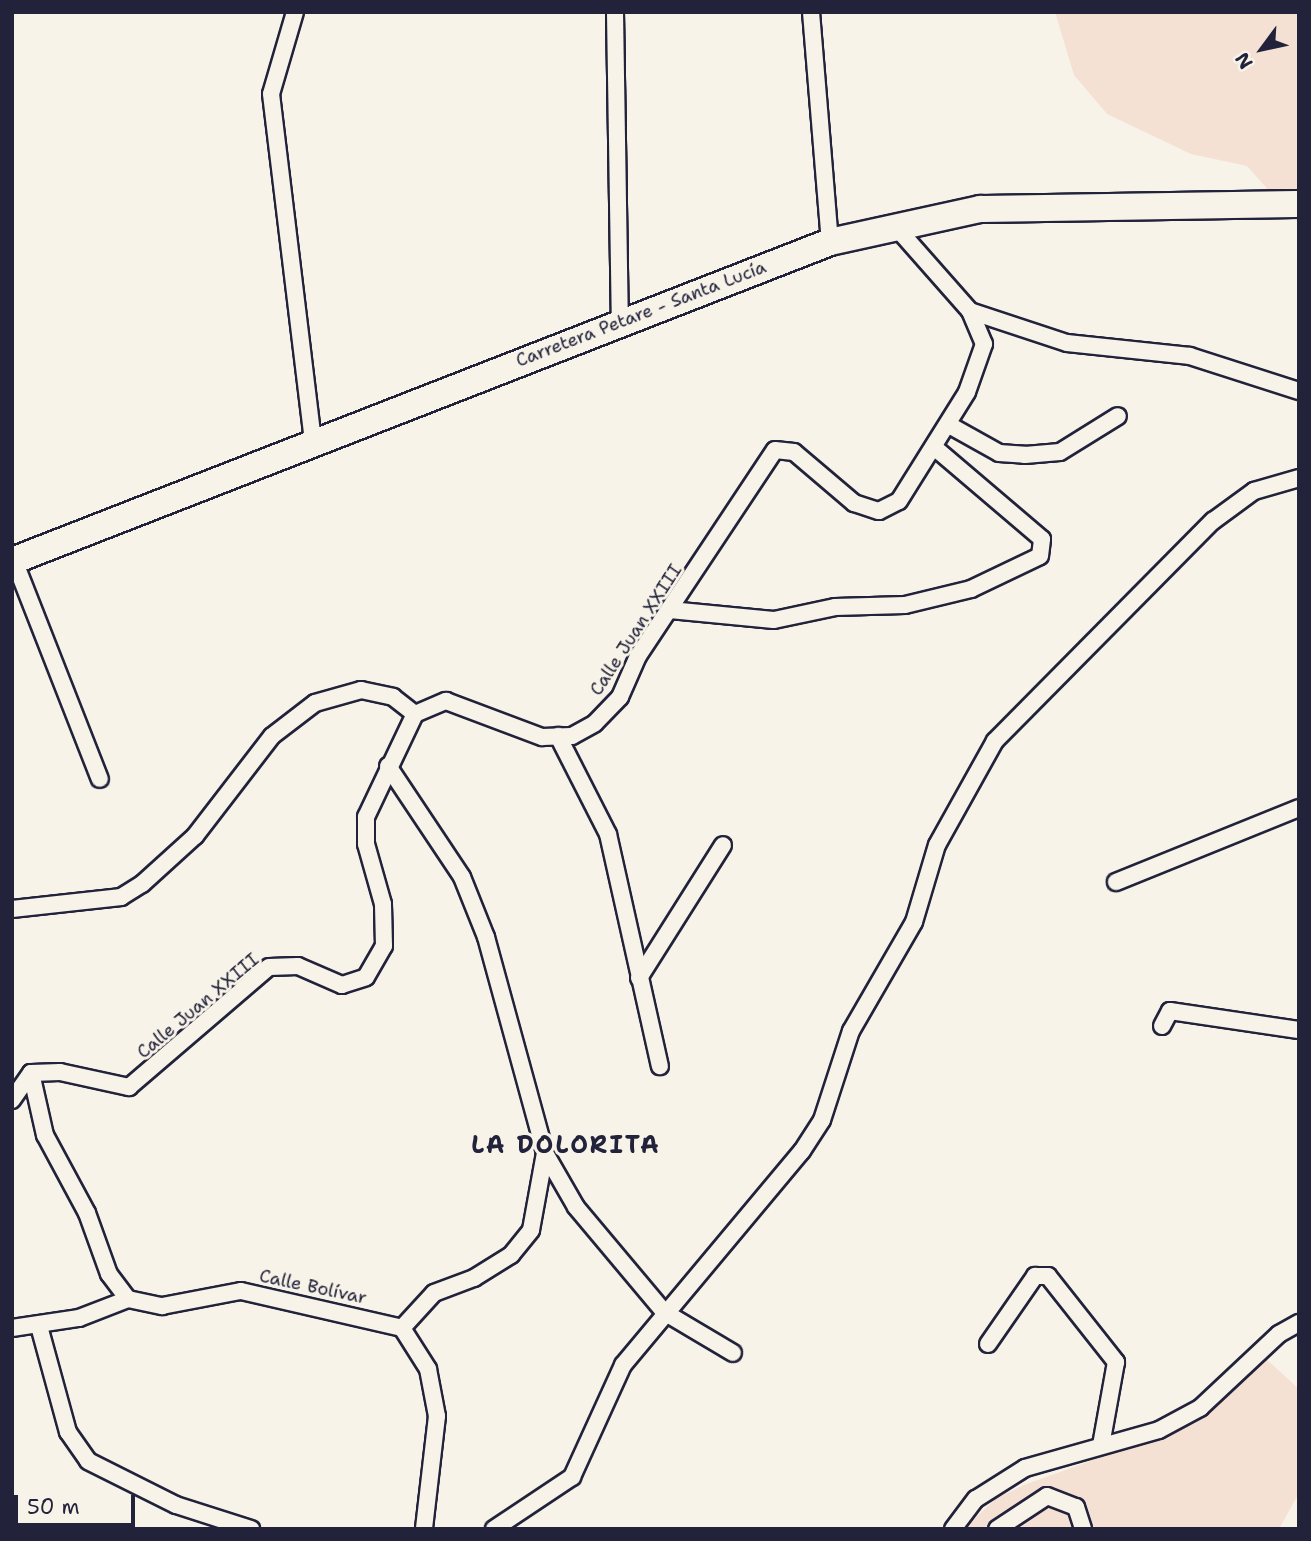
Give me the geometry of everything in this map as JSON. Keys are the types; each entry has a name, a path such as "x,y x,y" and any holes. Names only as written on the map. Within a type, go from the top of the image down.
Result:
{"main road":[{"name":"Carretera Petare - Santa Lucía","path":"13,561 313,440 830,242 980,209 1299,204"}],"street":[{"path":"295,12 271,94 313,440"},
{"path":"615,12 620,323"},
{"path":"811,12 830,242"},
{"name":"Calle Juan XXIII","path":"31,1073 60,1072 129,1087 269,967 298,966 342,985 366,977 383,946 383,904 366,844 366,817 415,714 446,701 508,728 558,736 595,723 620,697 638,656 775,450 794,452 854,503 879,511 899,500 949,425 984,344 970,311 897,227"},
{"path":"970,311 1067,343 1190,356 1299,391"},
{"path":"949,425 999,453 1025,455 1060,452 1118,416"},
{"path":"670,610 774,620 835,607 905,605 971,589 1040,556 1042,539 935,448"},
{"path":"494,1529 572,1477 609,1386 664,1312 822,1120 851,1031 914,922 937,845 995,741 1213,522 1254,491 1299,478"},
{"path":"13,561 100,779"},
{"path":"12,909 121,897 142,884 195,836 272,736 315,703 361,690 393,697 415,714"},
{"path":"558,736 608,834 660,1066"},
{"path":"388,766 462,877 486,937 545,1153 576,1207 664,1312 733,1353"},
{"path":"1116,882 1299,808"},
{"path":"639,978 723,845"},
{"path":"1162,1026 1170,1011 1299,1030"},
{"path":"12,1100 31,1073"},
{"path":"12,1328 38,1326 128,1299 109,1274 87,1213 45,1135 31,1073"},
{"path":"430,1527 437,1416 429,1369 402,1328 434,1293 474,1278 525,1238 545,1153"},
{"path":"988,1344 1035,1276 1048,1276 1116,1362 1101,1445"},
{"name":"Calle Bolívar","path":"128,1299 162,1306 242,1291 402,1328"},
{"path":"953,1529 976,1499 1025,1468 1159,1430 1200,1408 1279,1334 1299,1324"},
{"path":"38,1326 68,1432 88,1461 152,1495 251,1529"},
{"path":"997,1529 1047,1496 1076,1507 1083,1529"}],"shaded area":[{"path":"1055,12 1299,12 1299,224 1247,166 1191,154 1107,114 1074,75"},
{"path":"1265,1358 1299,1389 1299,1493 1279,1529 963,1529 997,1498 1024,1485 1196,1423"}],"district":[{"name":"LA DOLORITA","path":"566,1146"}]}
